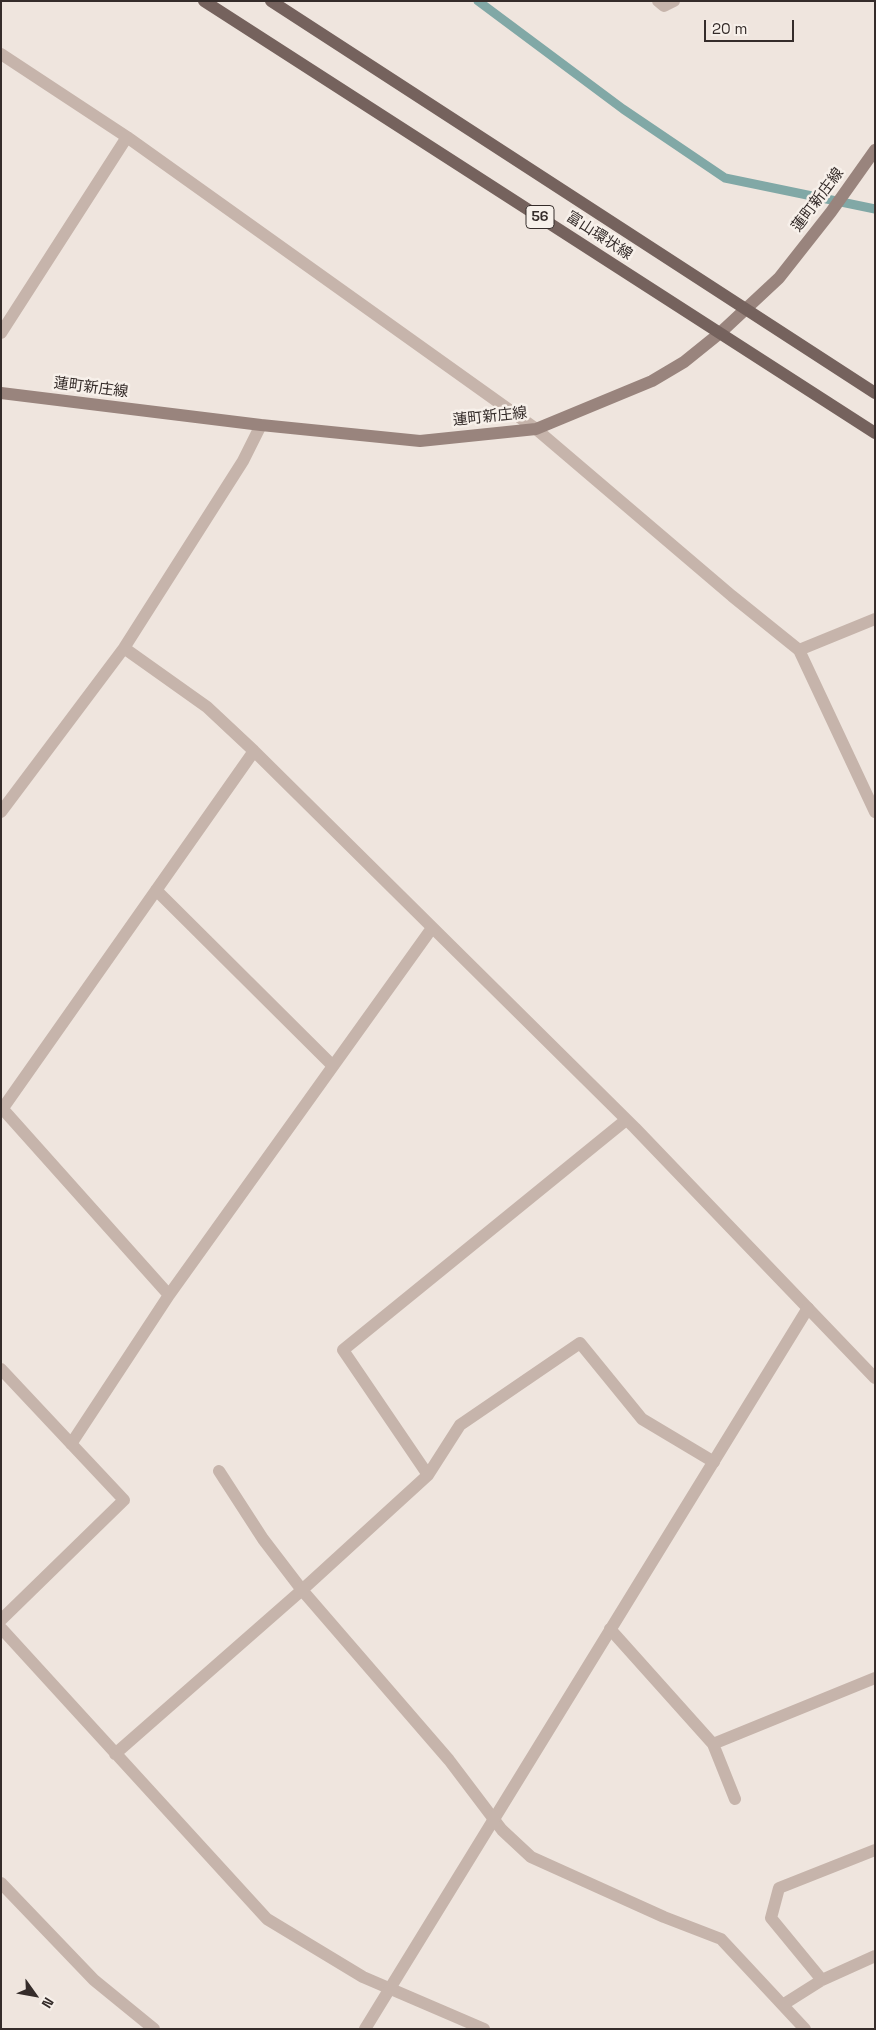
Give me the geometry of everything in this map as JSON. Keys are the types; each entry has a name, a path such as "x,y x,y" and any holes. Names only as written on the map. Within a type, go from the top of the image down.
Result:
{"main road":[{"name":"富山環状線","path":"204,1 875,434"},
{"name":"富山環状線","path":"271,1 875,393"},
{"name":"蓮町新庄線","path":"1,393 261,425 420,441 536,429 652,382 684,362 720,333 748,309 779,278 831,212 875,150"}],"street":[{"path":"658,1 664,6 674,1"},
{"path":"1,54 127,137 536,429 732,596 800,650 875,812"},
{"path":"1,333 127,137"},
{"path":"1,812 124,648 243,461 261,425"},
{"path":"800,650 875,619"},
{"path":"124,648 207,708 254,752 626,1120 875,1378"},
{"path":"168,1295 2,1108 254,752"},
{"path":"156,890 333,1066"},
{"path":"71,1444 168,1295 432,928"},
{"path":"428,1475 343,1350 626,1120"},
{"path":"365,2029 808,1308"},
{"path":"115,1754 302,1590 428,1475 460,1425 580,1343 642,1419 714,1462"},
{"path":"1,1369 124,1500 1,1620"},
{"path":"219,1472 263,1539 302,1590 450,1760 502,1830 531,1856 664,1917 721,1939 784,2004 805,2029"},
{"path":"1,1628 267,1919 363,1977 484,2029"},
{"path":"610,1629 713,1744 735,1799"},
{"path":"713,1744 875,1678"},
{"path":"822,1980 771,1918 779,1888 875,1850"},
{"path":"1,1883 94,1980 154,2029"},
{"path":"784,2004 822,1980 875,1956"}],"waterway":[{"path":"478,1 623,109 725,178 875,209"}]}
